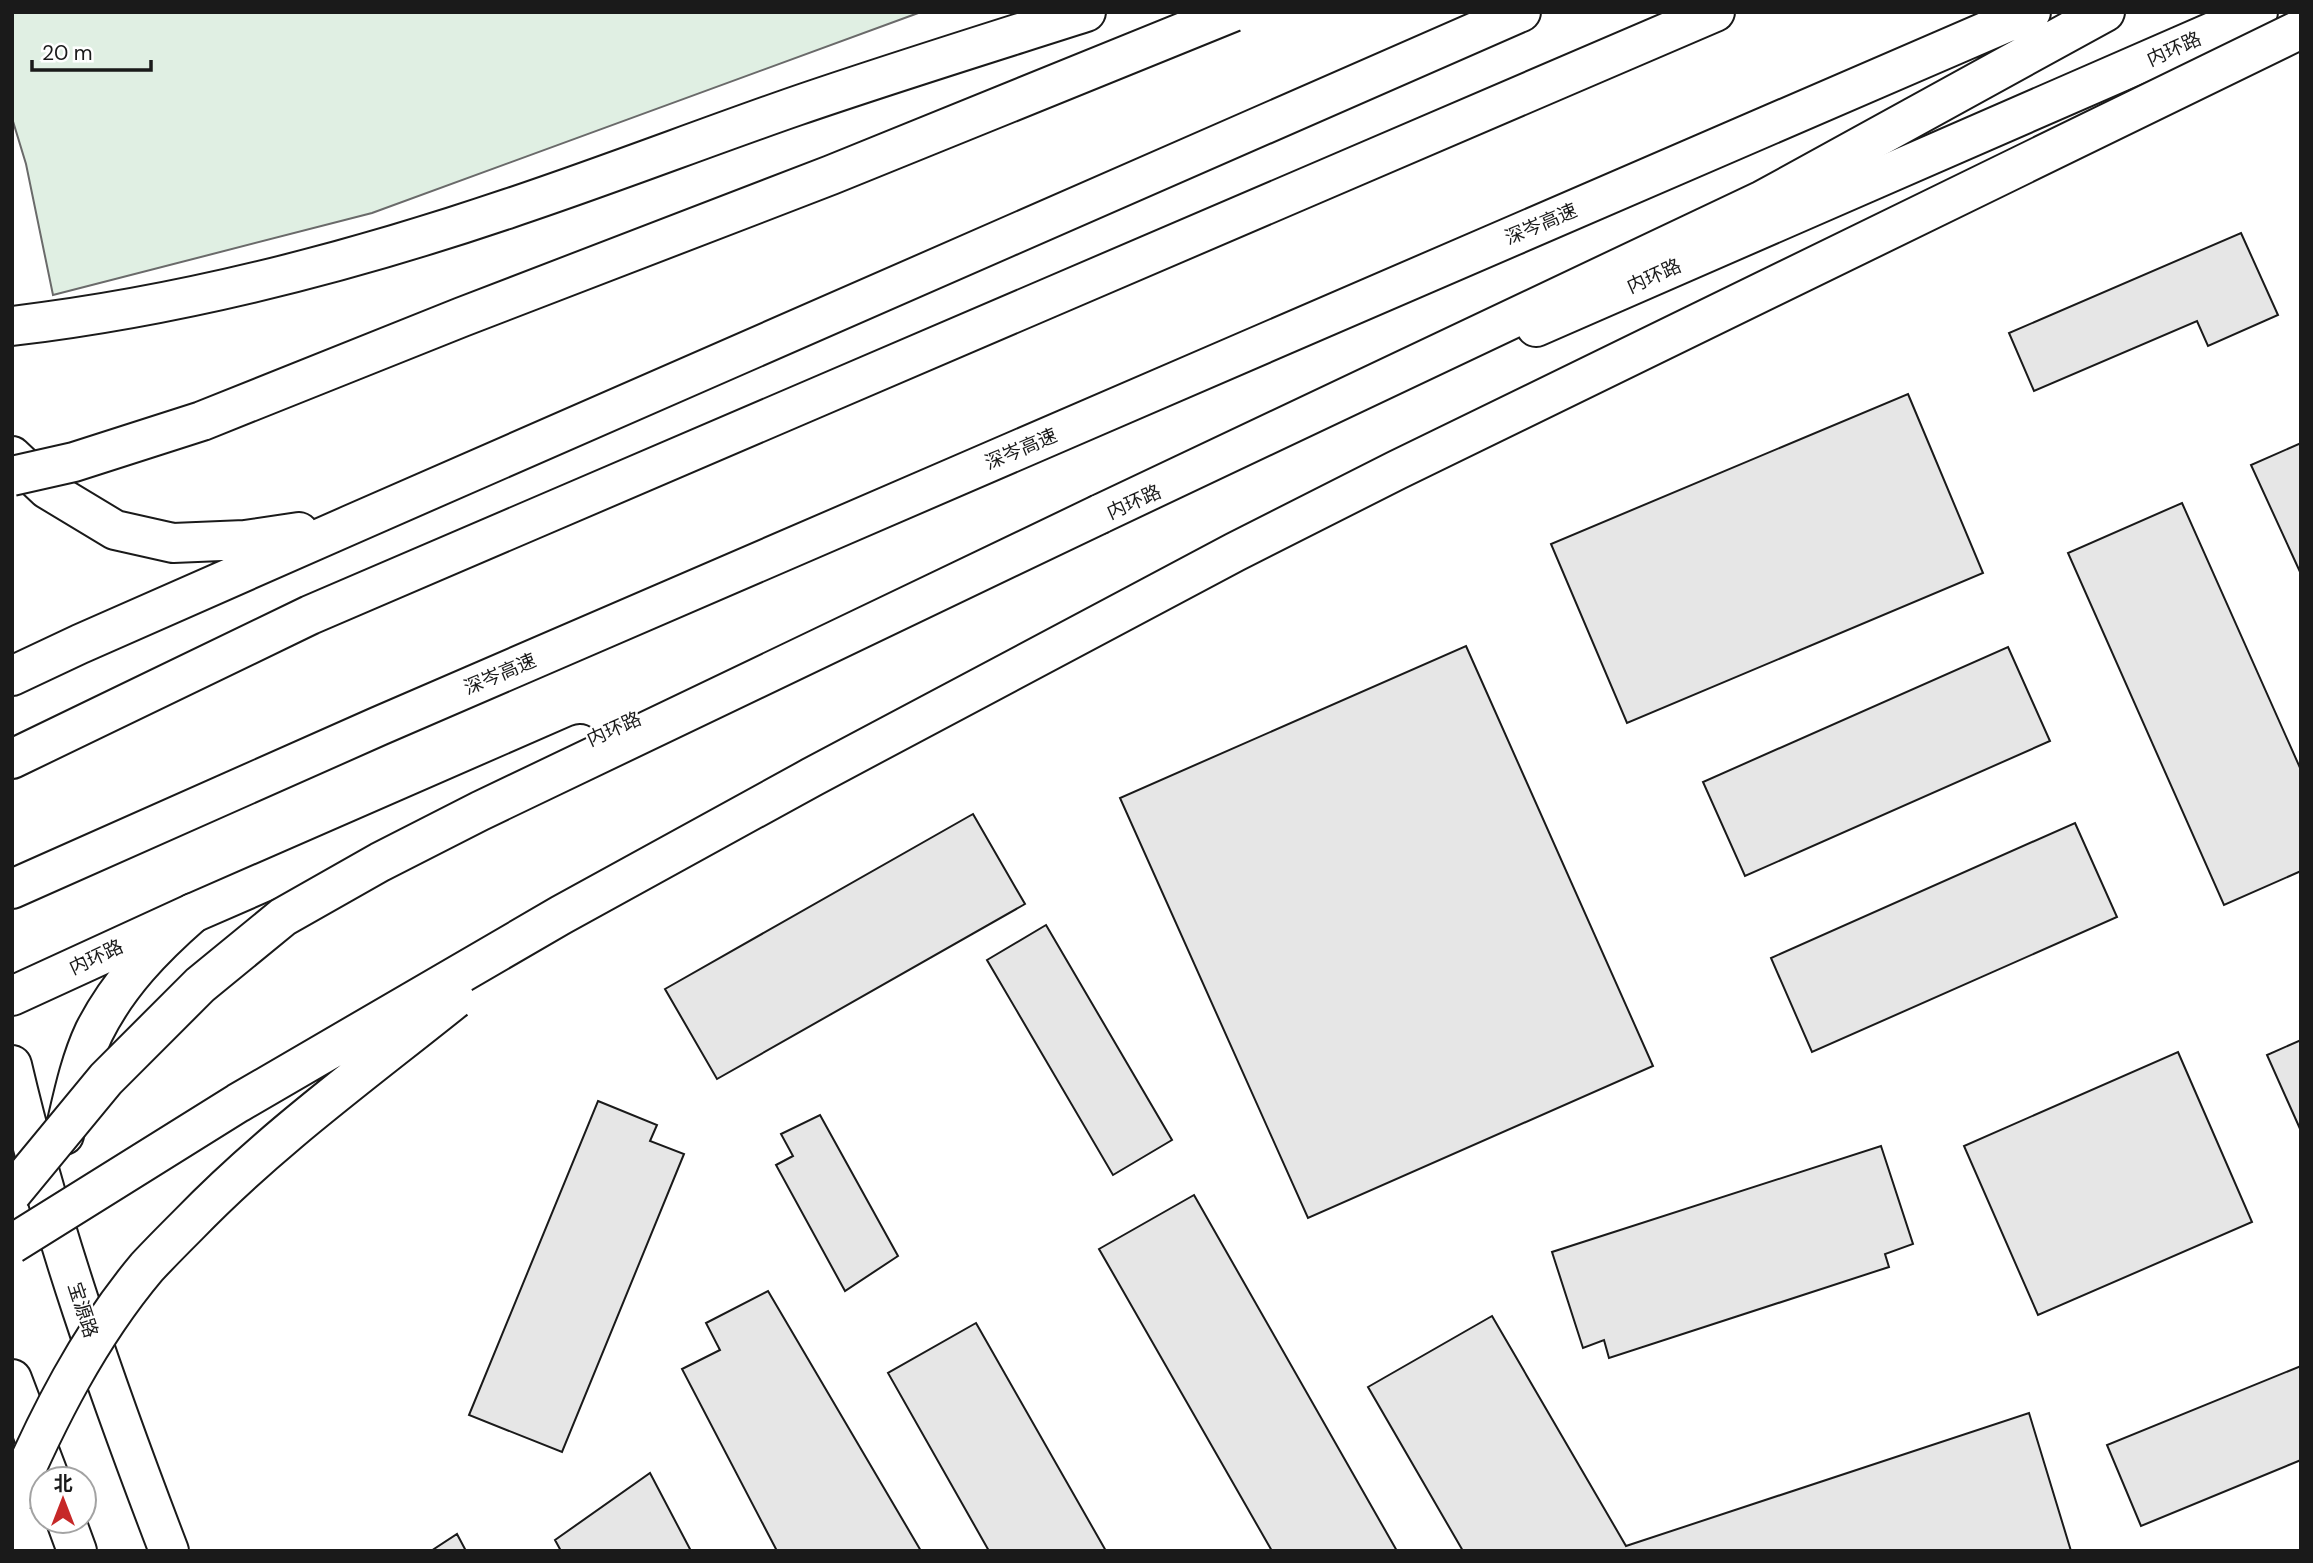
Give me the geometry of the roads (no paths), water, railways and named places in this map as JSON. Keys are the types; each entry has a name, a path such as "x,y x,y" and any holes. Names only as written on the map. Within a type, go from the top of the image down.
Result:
{"main road":[{"path":"12,326 87,317 326,265 509,209 798,105 1086,12"},
{"path":"12,476 74,462 202,421 462,317 831,175 1233,12"},
{"path":"12,676 350,524 1521,12"},
{"path":"12,759 310,615 1715,12"},
{"name":"深岑高速","path":"12,888 379,726 2031,12"},
{"path":"12,1193 106,1079 200,985 283,917 380,862 1112,508 1763,200 2105,12"},
{"name":"内环路","path":"12,996 193,913 2258,12"},
{"path":"12,1244 238,1103 561,915 800,783 1235,552 1409,463 2301,29"},
{"path":"12,456 47,489 115,530 173,543 245,540 350,524"},
{"path":"55,1224 61,1146 93,1034 121,987 154,947 193,913"},
{"path":"12,1501 31,1456 64,1392 106,1322 148,1267 215,1197 290,1130 561,915"},
{"name":"宝源路","path":"12,1065 55,1224 104,1376 169,1551"},
{"path":"12,1379 45,1465"}]}
